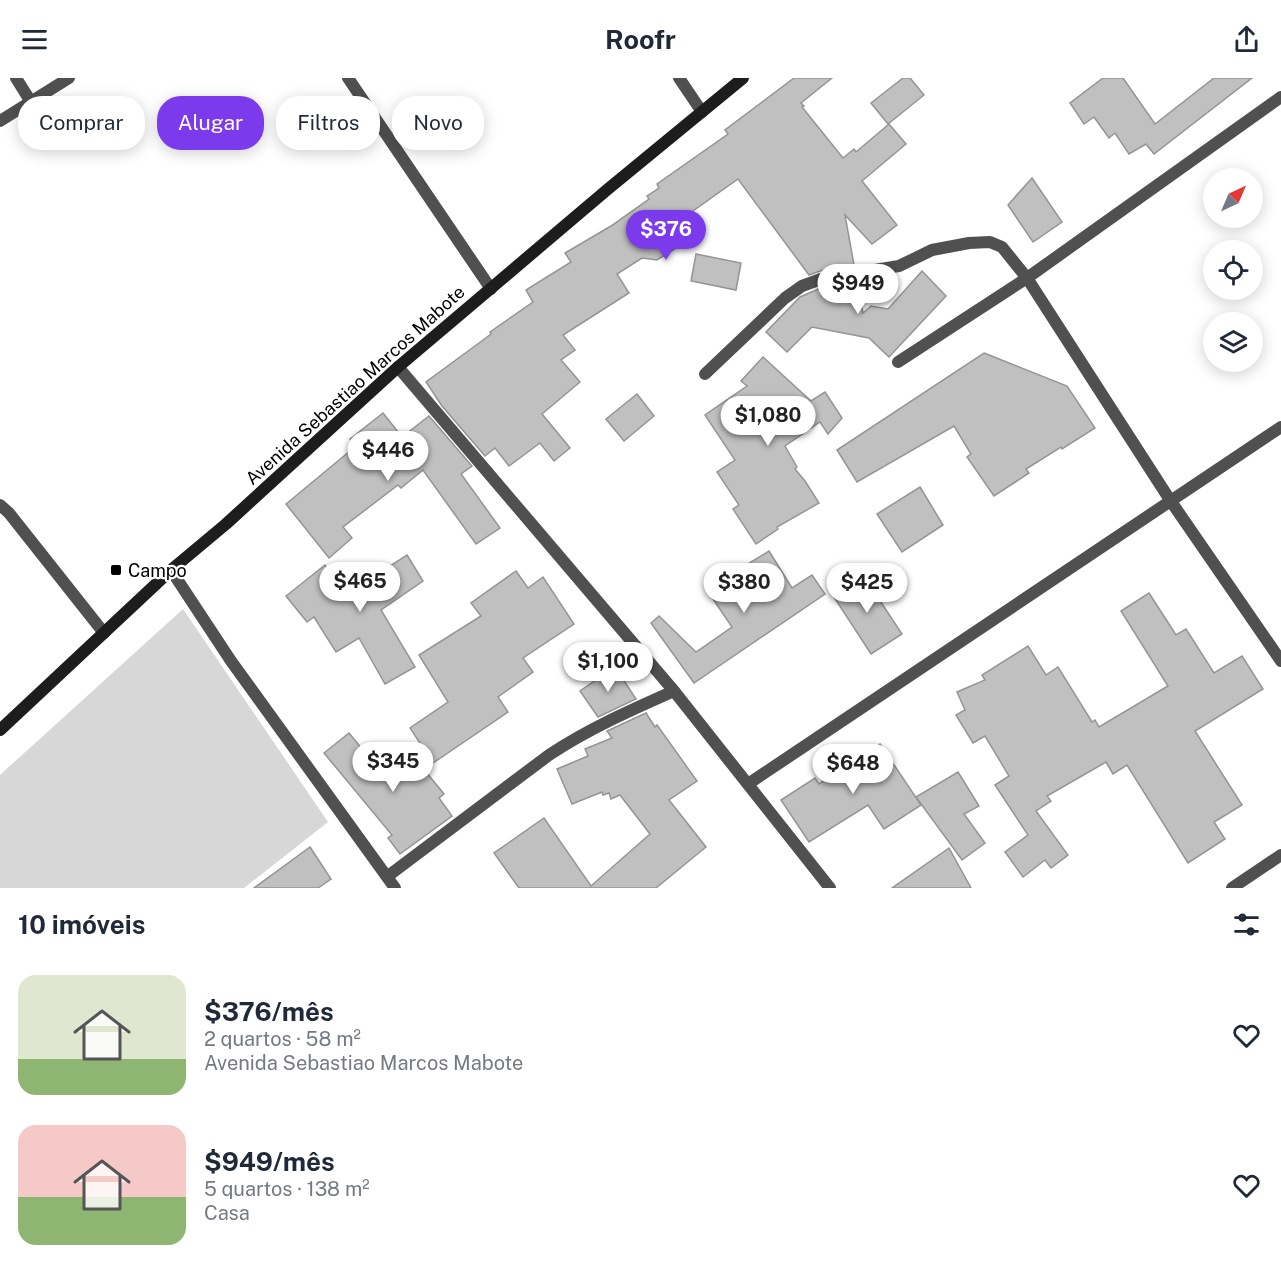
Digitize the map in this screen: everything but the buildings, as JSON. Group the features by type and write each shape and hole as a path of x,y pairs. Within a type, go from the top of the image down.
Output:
{"main road":[{"name":"Avenida Sebastiao Marcos Mabote","path":"0,730 171,570 226,524 398,367 743,78"}],"street":[{"path":"16,78 27,96"},
{"path":"40,96 69,78"},
{"path":"348,78 491,289"},
{"path":"680,78 702,112"},
{"path":"898,362 1027,278 1281,97"},
{"path":"0,122 18,110"},
{"path":"705,374 785,298 801,286 821,279 899,266 932,250 969,243 990,242 1002,247 1027,278 1170,500 1281,662"},
{"path":"398,367 674,691 830,888"},
{"path":"748,784 1281,427"},
{"path":"0,505 9,513 104,633"},
{"path":"171,570 231,661 395,888"},
{"path":"388,876 573,739 674,691"},
{"path":"1232,888 1281,855"}],"shaded area":[{"path":"183,609 328,822 244,888 0,888 0,775"}],"place":[{"name":"Campo","path":"116,570"}]}
